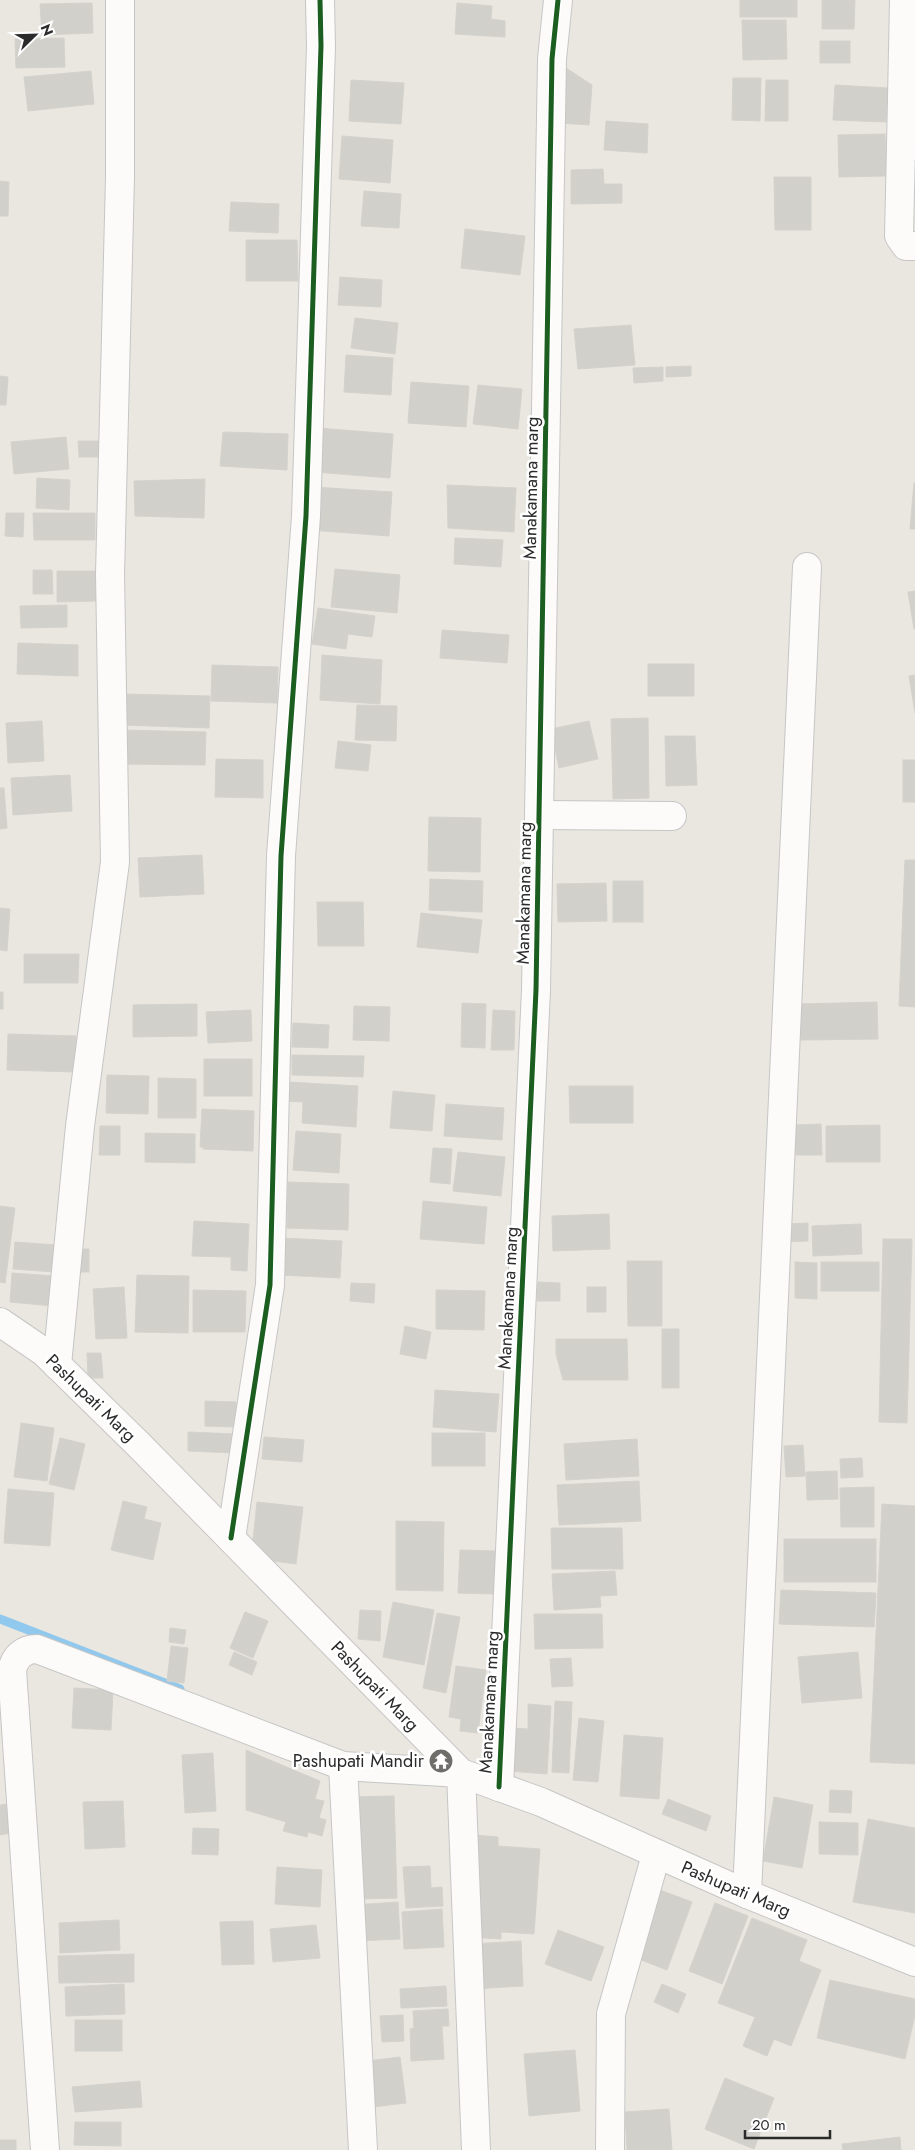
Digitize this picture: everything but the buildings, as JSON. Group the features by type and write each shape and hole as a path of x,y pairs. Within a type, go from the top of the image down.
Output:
{"street":[{"path":"57,1365 80,1126 115,862 110,574 120,177 120,0"},
{"path":"231,1538 270,1285 281,856 306,516 321,46 320,0"},
{"name":"Manakamana marg","path":"499,1787 536,990 552,59 558,0"},
{"path":"904,1 908,146 899,236 906,246 915,246"},
{"path":"747,1894 807,567"},
{"path":"539,815 672,816"},
{"name":"Pashupati Marg","path":"0,1322 44,1352 231,1538 461,1773 541,1802 747,1894 915,1962"},
{"path":"44,2150 12,1670 14,1661 28,1649 37,1649 343,1766 461,1773 476,2150"},
{"path":"343,1766 363,2150"},
{"path":"610,2150 612,2014 656,1855"}],"waterway":[{"path":"0,1619 180,1689"}],"cycle path":[{"path":"231,1538 270,1285 281,856 306,516 321,46 320,0"},
{"path":"499,1787 536,990 552,59 558,0"}],"place":[{"name":"Pashupati Mandir","path":"441,1761"}]}
